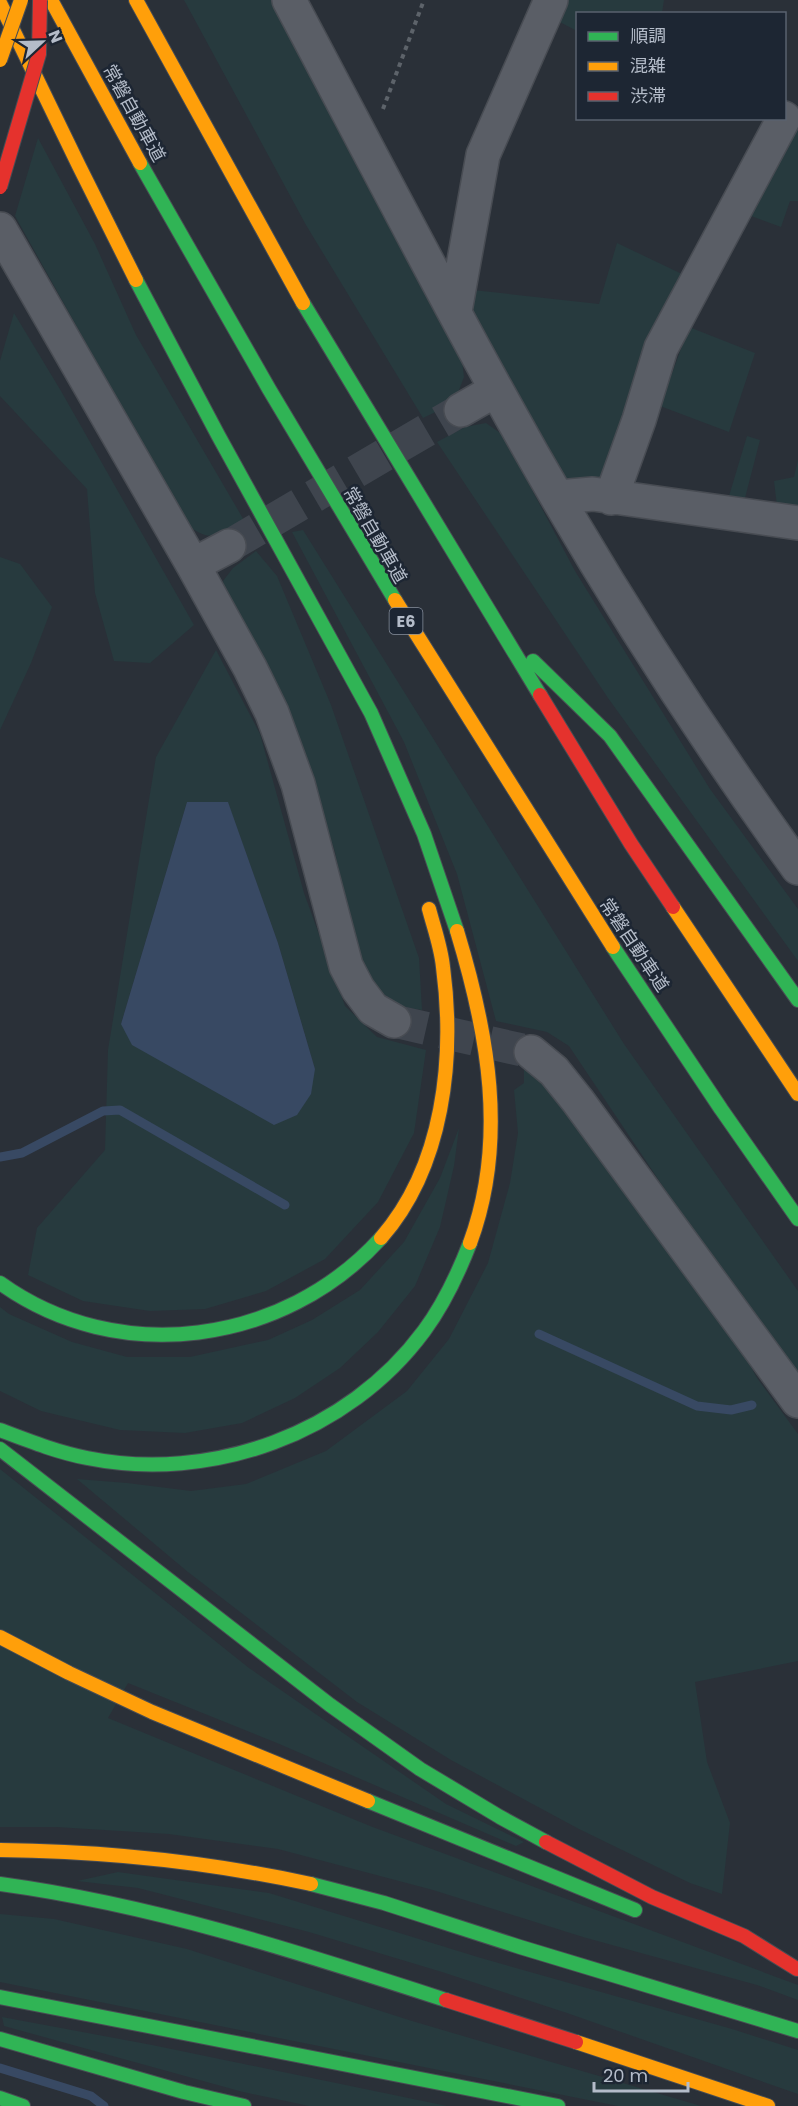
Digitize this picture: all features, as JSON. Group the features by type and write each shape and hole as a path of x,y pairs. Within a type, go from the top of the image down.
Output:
{"main road":[{"path":"0,60 21,0"},
{"path":"0,187 39,54 40,0"},
{"name":"常磐自動車道","path":"51,0 233,328 398,609 575,889 750,1152 798,1219"},
{"path":"136,0 302,302 497,626 631,844 798,1094"},
{"path":"0,3 49,108 140,290 342,657 379,729 431,851 470,974 492,1092 488,1178 480,1215 466,1253 431,1321 381,1380 351,1403 317,1424 280,1442 206,1462 124,1463 88,1458 0,1430"},
{"path":"497,626 610,736 798,1000"},
{"path":"342,657 388,787"},
{"path":"5,1286 40,1308 80,1323 121,1332 162,1335 197,1334 236,1327 270,1316 306,1298 368,1251 391,1226 410,1196 426,1159 444,1086 447,1006 442,964 426,899"},
{"path":"0,1449 330,1705 420,1769 500,1817 652,1897 744,1936 798,1969"},
{"path":"0,1637 152,1712 646,1914"},
{"path":"0,1850 94,1852 161,1858 295,1880 417,1913 516,1946 798,2031"},
{"path":"0,1884 44,1888 107,1900 251,1936 768,2106"},
{"path":"722,1942 798,1969"},
{"path":"0,1997 558,2106"},
{"path":"0,2039 184,2092 244,2106"},
{"path":"0,2098 23,2106"}],"street":[{"path":"289,0 496,390 558,497 692,715 798,868"},
{"path":"455,311 483,155 551,0"},
{"path":"786,115 798,96"},
{"path":"611,498 639,420 661,348 783,120"},
{"path":"0,230 250,668 272,713 298,784 346,966 358,989 374,1009 394,1021"},
{"path":"461,410 496,390"},
{"path":"558,497 592,494 798,523"},
{"path":"193,565 229,546"},
{"path":"531,1052 554,1071 578,1101 798,1401"}],"path":[{"path":"363,140 383,111 424,0"}],"green space":[{"path":"184,0 271,0 461,352 464,377 454,403 423,418 306,225"},
{"path":"567,0 664,0 662,12 576,12 576,30 556,20"},
{"path":"798,125 798,201 790,201 781,227 746,214"},
{"path":"38,138 95,244 136,335 245,522 223,534 204,535 188,526 15,216"},
{"path":"617,243 682,274 604,485 569,490 468,306 473,290 599,304"},
{"path":"14,313 194,625 150,663 114,661 95,593 87,489 0,396 0,361"},
{"path":"689,327 755,353 729,432 660,406"},
{"path":"486,423 503,435 575,571 710,789 798,909 798,961 608,698 437,442 465,427"},
{"path":"747,436 760,440 745,498 729,496"},
{"path":"798,460 798,508 777,506 774,481 794,477"},
{"path":"303,530 624,1044 798,1291 798,1388 569,1046 547,1032 496,1021 457,874 404,742 292,532"},
{"path":"256,551 277,576 331,705 419,958 422,1010 402,1007 375,988 357,959 335,852 299,740 226,594 223,581 233,568"},
{"path":"0,557 20,564 52,607 31,663 0,730"},
{"path":"216,650 260,734 304,893 345,1006 377,1037 426,1050 414,1133 378,1202 325,1259 266,1291 205,1309 150,1311 83,1301 28,1275 37,1228 105,1150 108,1050 156,757","holes":["187,802 228,803 278,943 315,1069 121,1024"]},
{"path":"527,1059 712,1296 757,1378 798,1434 798,1661 695,1682 707,1762 730,1823 722,1894 690,1883 579,1829 451,1760 357,1702 188,1572 77,1479 191,1491 246,1484 326,1451 407,1391 449,1339 488,1263 510,1183 518,1133 514,1090 524,1083 524,1061"},
{"path":"459,1128 454,1166 440,1227 415,1286 378,1332 340,1368 295,1398 242,1423 185,1433 120,1430 41,1411 0,1391 0,1307 9,1314 72,1342 127,1357 190,1357 268,1340 312,1320 360,1290 404,1242 440,1178"},
{"path":"0,1469 249,1668 446,1804 524,1842 516,1846 277,1743 128,1683 108,1718 370,1826 798,1985 798,2000 757,1985 583,1937 433,1890 278,1849 169,1834 56,1827 0,1827"},
{"path":"118,1872 269,1893 481,1958 798,2050 798,2094 567,2013 309,1932 138,1888 77,1881"},
{"path":"0,1914 54,1919 187,1949 412,2021 701,2106 618,2106 0,1982"},
{"path":"2,2017 152,2045 447,2106 309,2106 243,2092 4,2026"}],"water":[{"path":"187,802 228,802 278,943 315,1069 311,1094 297,1115 274,1125 132,1045 121,1024"}],"waterway":[{"path":"0,1157 22,1153 103,1111 120,1110 285,1205"},
{"path":"539,1334 697,1406 731,1410 752,1405"},
{"path":"0,2068 91,2096 104,2106"}],"tunnel":[{"path":"229,546 461,410"},
{"path":"394,1021 531,1052"}],"traffic: fast":[{"path":"140,163 269,389 395,600"},
{"path":"136,280 218,435 371,713 424,834 457,931"},
{"path":"303,303 540,695"},
{"path":"533,661 610,736 798,1000"},
{"path":"613,947 721,1109 798,1219"},
{"path":"0,1283 46,1310 96,1327 147,1334 198,1332 249,1322 297,1302 342,1274 381,1238"},
{"path":"0,1430 76,1456 134,1464 181,1463 228,1456 274,1442 317,1423 357,1398 393,1367 424,1331 438,1310 470,1243"},
{"path":"0,1449 330,1705 420,1769 546,1842"},
{"path":"368,1801 635,1910"},
{"path":"0,1884 114,1904 170,1917 280,1948 446,2000"},
{"path":"311,1884 384,1903 520,1947 798,2031"},
{"path":"0,1997 558,2106"},
{"path":"0,2039 184,2092 244,2106"},
{"path":"0,2098 23,2106"}],"traffic: slow":[{"path":"0,60 21,0"},
{"path":"51,0 140,163"},
{"path":"136,0 303,303"},
{"path":"0,3 136,280"},
{"path":"395,600 613,947"},
{"path":"673,907 798,1094"},
{"path":"381,1238 402,1209 419,1178 440,1110 445,1074 446,1002 441,952 429,909"},
{"path":"457,931 485,1047 491,1126 482,1204 470,1243"},
{"path":"0,1637 152,1712 368,1801"},
{"path":"0,1850 156,1859 311,1884"},
{"path":"576,2042 768,2106"}],"traffic: jam":[{"path":"0,187 39,54 40,0"},
{"path":"540,695 631,844 673,907"},
{"path":"546,1842 652,1897 744,1936 797,1969"},
{"path":"446,2000 576,2042"}]}
